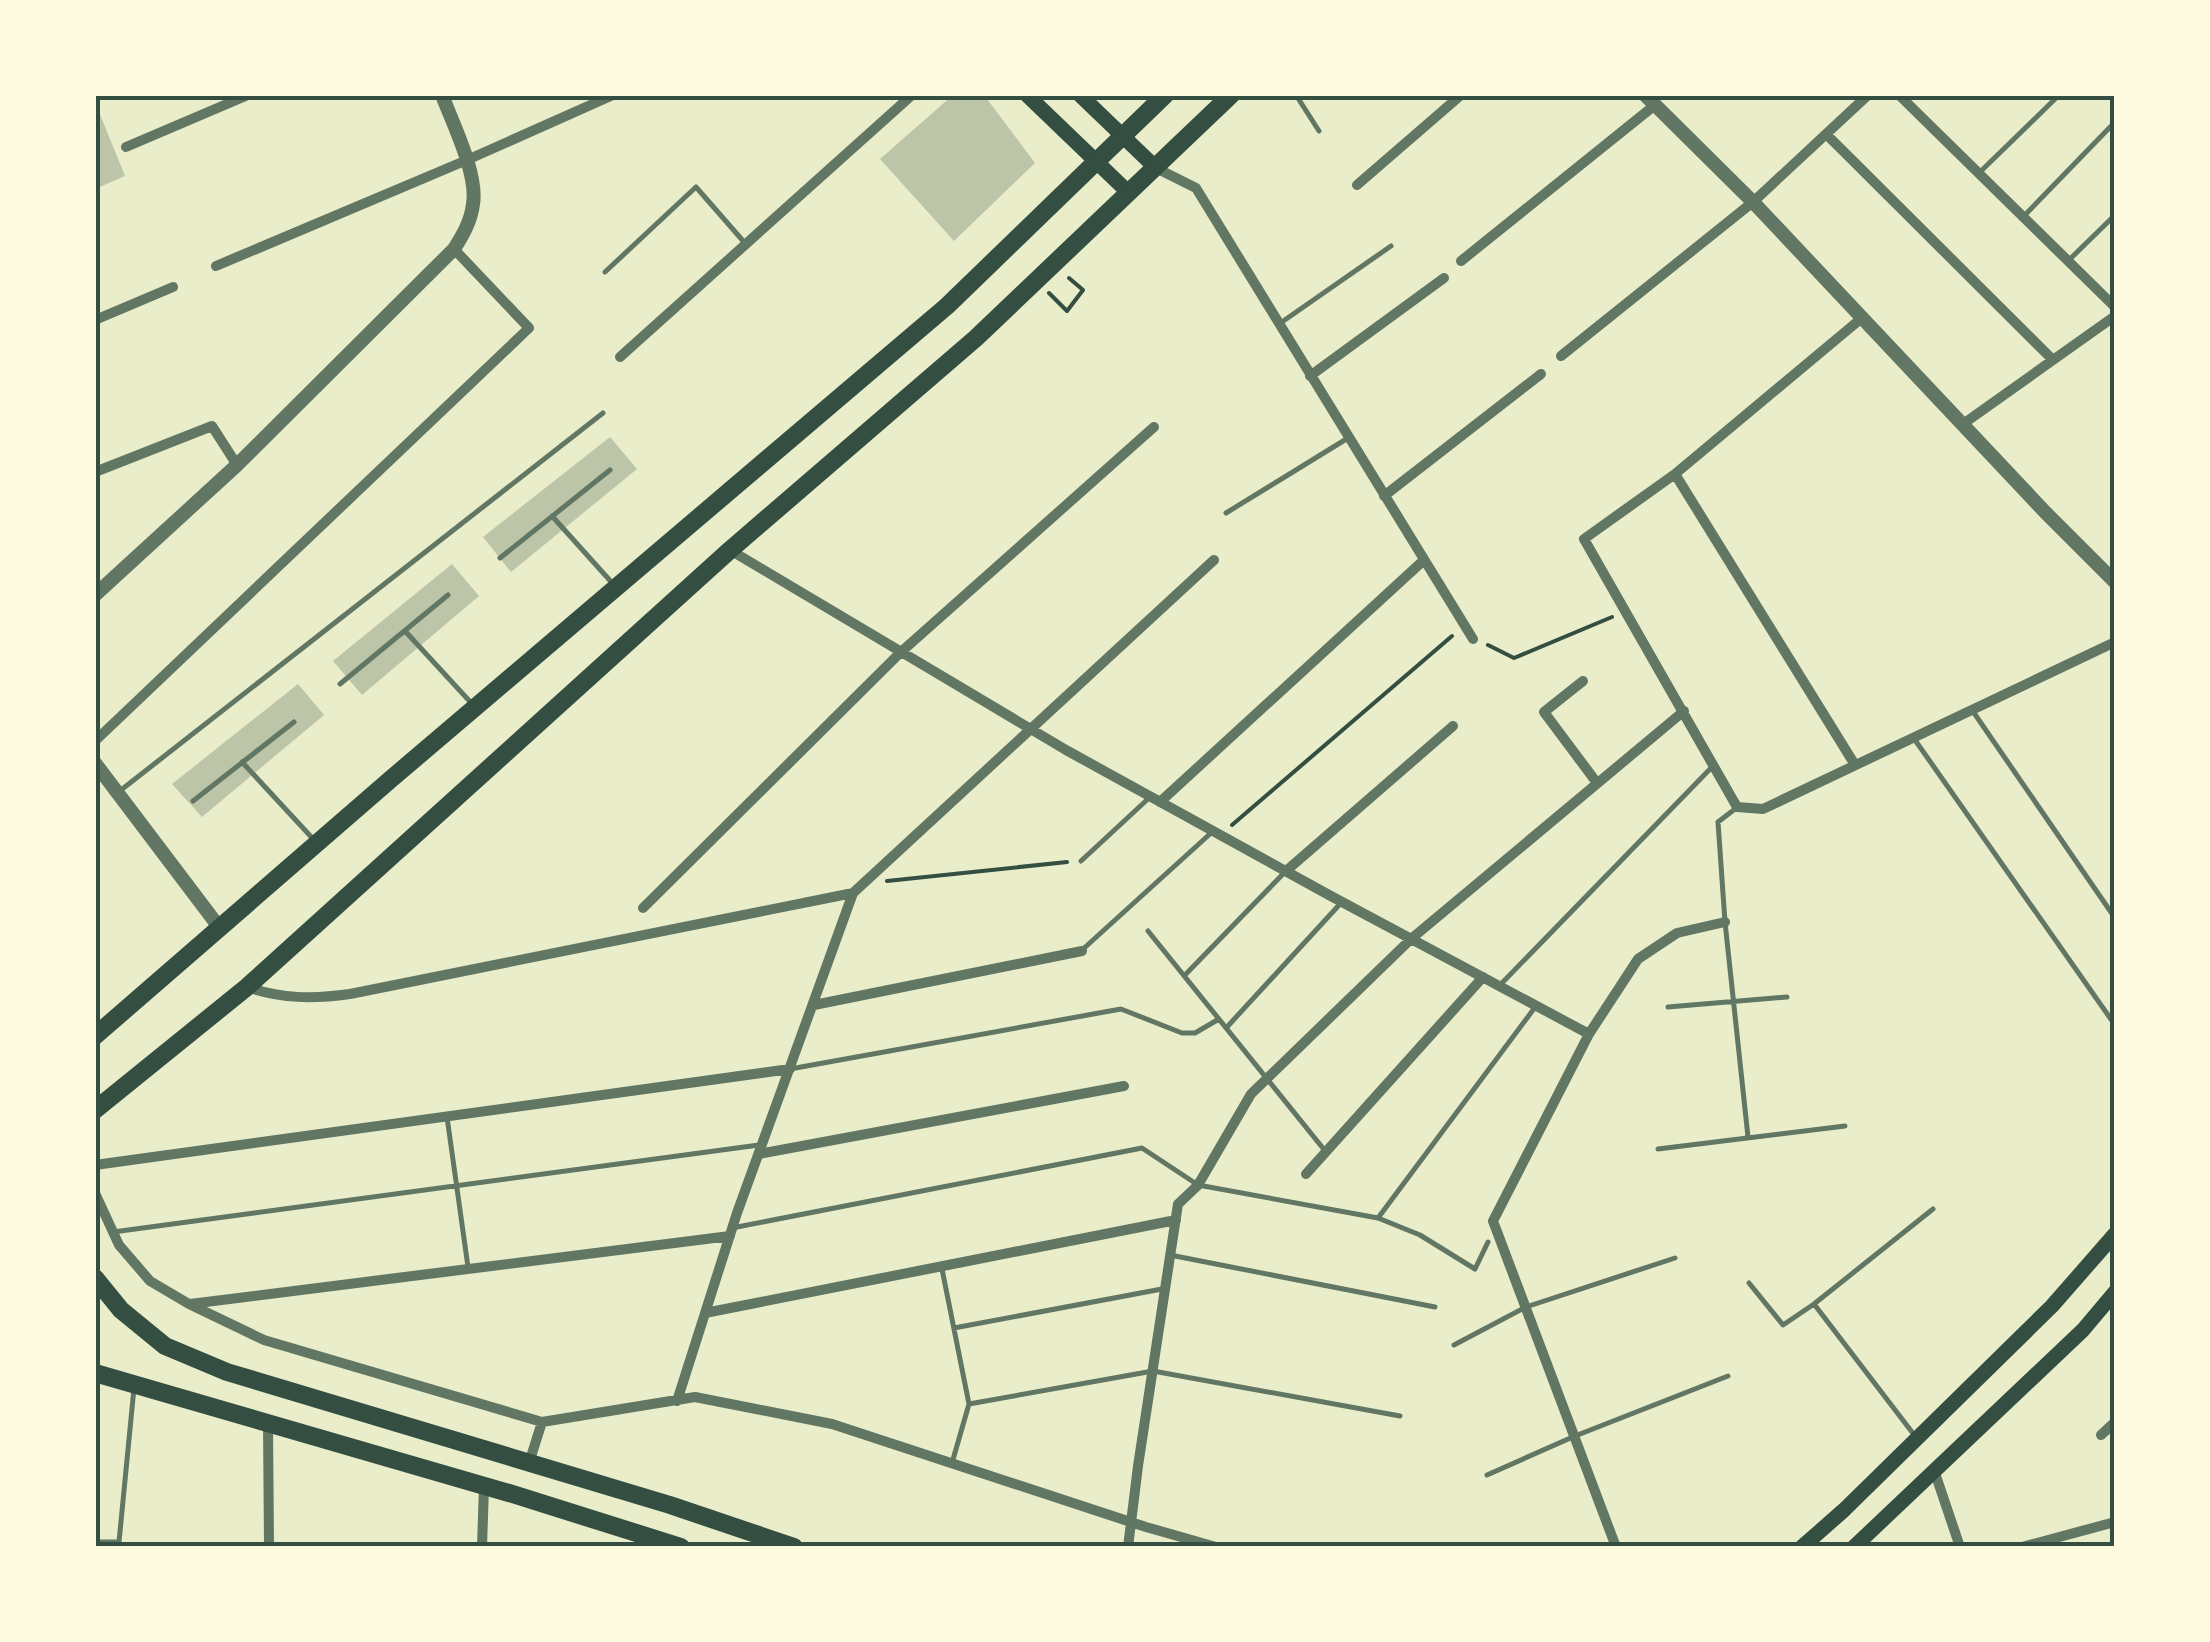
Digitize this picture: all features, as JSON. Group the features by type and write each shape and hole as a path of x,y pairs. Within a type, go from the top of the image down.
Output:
{"main road":[{"path":"1027,95 1130,193"},
{"path":"1080,95 1156,168"},
{"path":"95,1036 947,306 1165,95"},
{"path":"95,1110 247,986 730,550 976,338 1231,95"},
{"path":"1802,1547 2052,1306 2115,1234"},
{"path":"95,1278 121,1310 165,1346 227,1372 670,1505 794,1547"},
{"path":"1854,1547 2083,1330 2115,1292"},
{"path":"95,1374 484,1486 653,1543 682,1547"},
{"path":"1875,1526 1879,1547"}],"street":[{"path":"126,147 248,95"},
{"path":"95,594 238,464 454,249 466,230 474,201 467,160 442,95"},
{"path":"216,266 613,95"},
{"path":"620,358 912,95"},
{"path":"1358,185 1461,95"},
{"path":"1561,356 1753,202 1868,95"},
{"path":"1899,95 2115,307"},
{"path":"1461,261 1650,100 1863,316 2044,512 2115,582"},
{"path":"1826,134 2052,359"},
{"path":"1156,168 1196,188 1473,638"},
{"path":"95,742 529,328 454,249"},
{"path":"1310,376 1444,278"},
{"path":"95,320 172,287"},
{"path":"1863,316 1675,474 1584,539 1738,807 1763,809 2115,642"},
{"path":"1964,424 2115,316"},
{"path":"1384,496 1541,374"},
{"path":"95,472 212,426 238,464"},
{"path":"643,908 902,652 1154,427"},
{"path":"1675,474 1855,766"},
{"path":"730,550 1156,799 1589,1034"},
{"path":"678,1401 731,1232 853,893 1214,560"},
{"path":"1156,799 1424,560"},
{"path":"1583,681 1544,712 1597,783"},
{"path":"1128,1547 1178,1204 1198,1185 1250,1094 1411,939 1684,711"},
{"path":"1286,871 1453,726"},
{"path":"95,764 219,927"},
{"path":"247,986 272,996 319,998 350,994 853,893"},
{"path":"1616,1547 1493,1220 1589,1034 1638,958 1677,933 1725,922"},
{"path":"814,1005 1082,951"},
{"path":"1306,1174 1482,977"},
{"path":"95,1166 790,1068"},
{"path":"761,1149 1124,1086"},
{"path":"95,1193 119,1244 150,1282 264,1340 542,1422 695,1397 832,1424 1216,1547"},
{"path":"705,1313 1176,1220"},
{"path":"189,1304 731,1232"},
{"path":"529,1463 542,1422"},
{"path":"2102,1435 2115,1422"},
{"path":"268,1424 269,1547"},
{"path":"1934,1470 1960,1547"},
{"path":"482,1547 484,1486"},
{"path":"2022,1547 2115,1522"}],"lane":[{"path":"1296,95 1319,131"},
{"path":"1978,173 2055,99"},
{"path":"2023,217 2115,122"},
{"path":"605,272 696,187 746,244"},
{"path":"2068,261 2115,215"},
{"path":"1278,324 1391,246"},
{"path":"119,792 602,413"},
{"path":"1226,513 1348,438"},
{"path":"500,558 610,470"},
{"path":"552,516 616,587"},
{"path":"340,684 448,596"},
{"path":"405,631 476,707"},
{"path":"1972,710 2115,918"},
{"path":"194,801 294,722"},
{"path":"1913,738 2115,1025"},
{"path":"242,762 317,843"},
{"path":"1498,986 1714,765"},
{"path":"1081,861 1156,799"},
{"path":"1738,807 1718,822 1748,1137"},
{"path":"1082,951 1217,833"},
{"path":"1184,976 1286,871"},
{"path":"1226,1027 1342,902"},
{"path":"1148,932 1326,1152"},
{"path":"1668,1008 1787,998"},
{"path":"1378,1218 1536,1006"},
{"path":"790,1068 1121,1010 1195,1034 1220,1018"},
{"path":"447,1117 468,1269"},
{"path":"1658,1149 1845,1126"},
{"path":"731,1232 1142,1148 1198,1185 1378,1218 1420,1235 1475,1269 1488,1242"},
{"path":"113,1232 761,1149"},
{"path":"1749,1283 1783,1325 1933,1209"},
{"path":"1170,1255 1436,1307"},
{"path":"1454,1345 1526,1307 1675,1258"},
{"path":"942,1266 969,1404 952,1463"},
{"path":"954,1328 1166,1288"},
{"path":"1814,1304 1917,1438"},
{"path":"969,1404 1153,1371 1400,1416"},
{"path":"1487,1475 1728,1376"},
{"path":"95,1542 119,1542 134,1385"}],"path":[{"path":"1067,311 1083,290"},
{"path":"1217,833 1456,632 1514,658 1626,611"},
{"path":"863,884 1081,861"}],"building":[{"path":"953,95 984,95 1035,163 954,241 880,159"},
{"path":"95,102 125,176 95,189"},
{"path":"610,437 637,469 511,572 483,537"},
{"path":"452,564 479,596 362,695 333,661"},
{"path":"298,684 324,715 202,817 172,784"}]}
